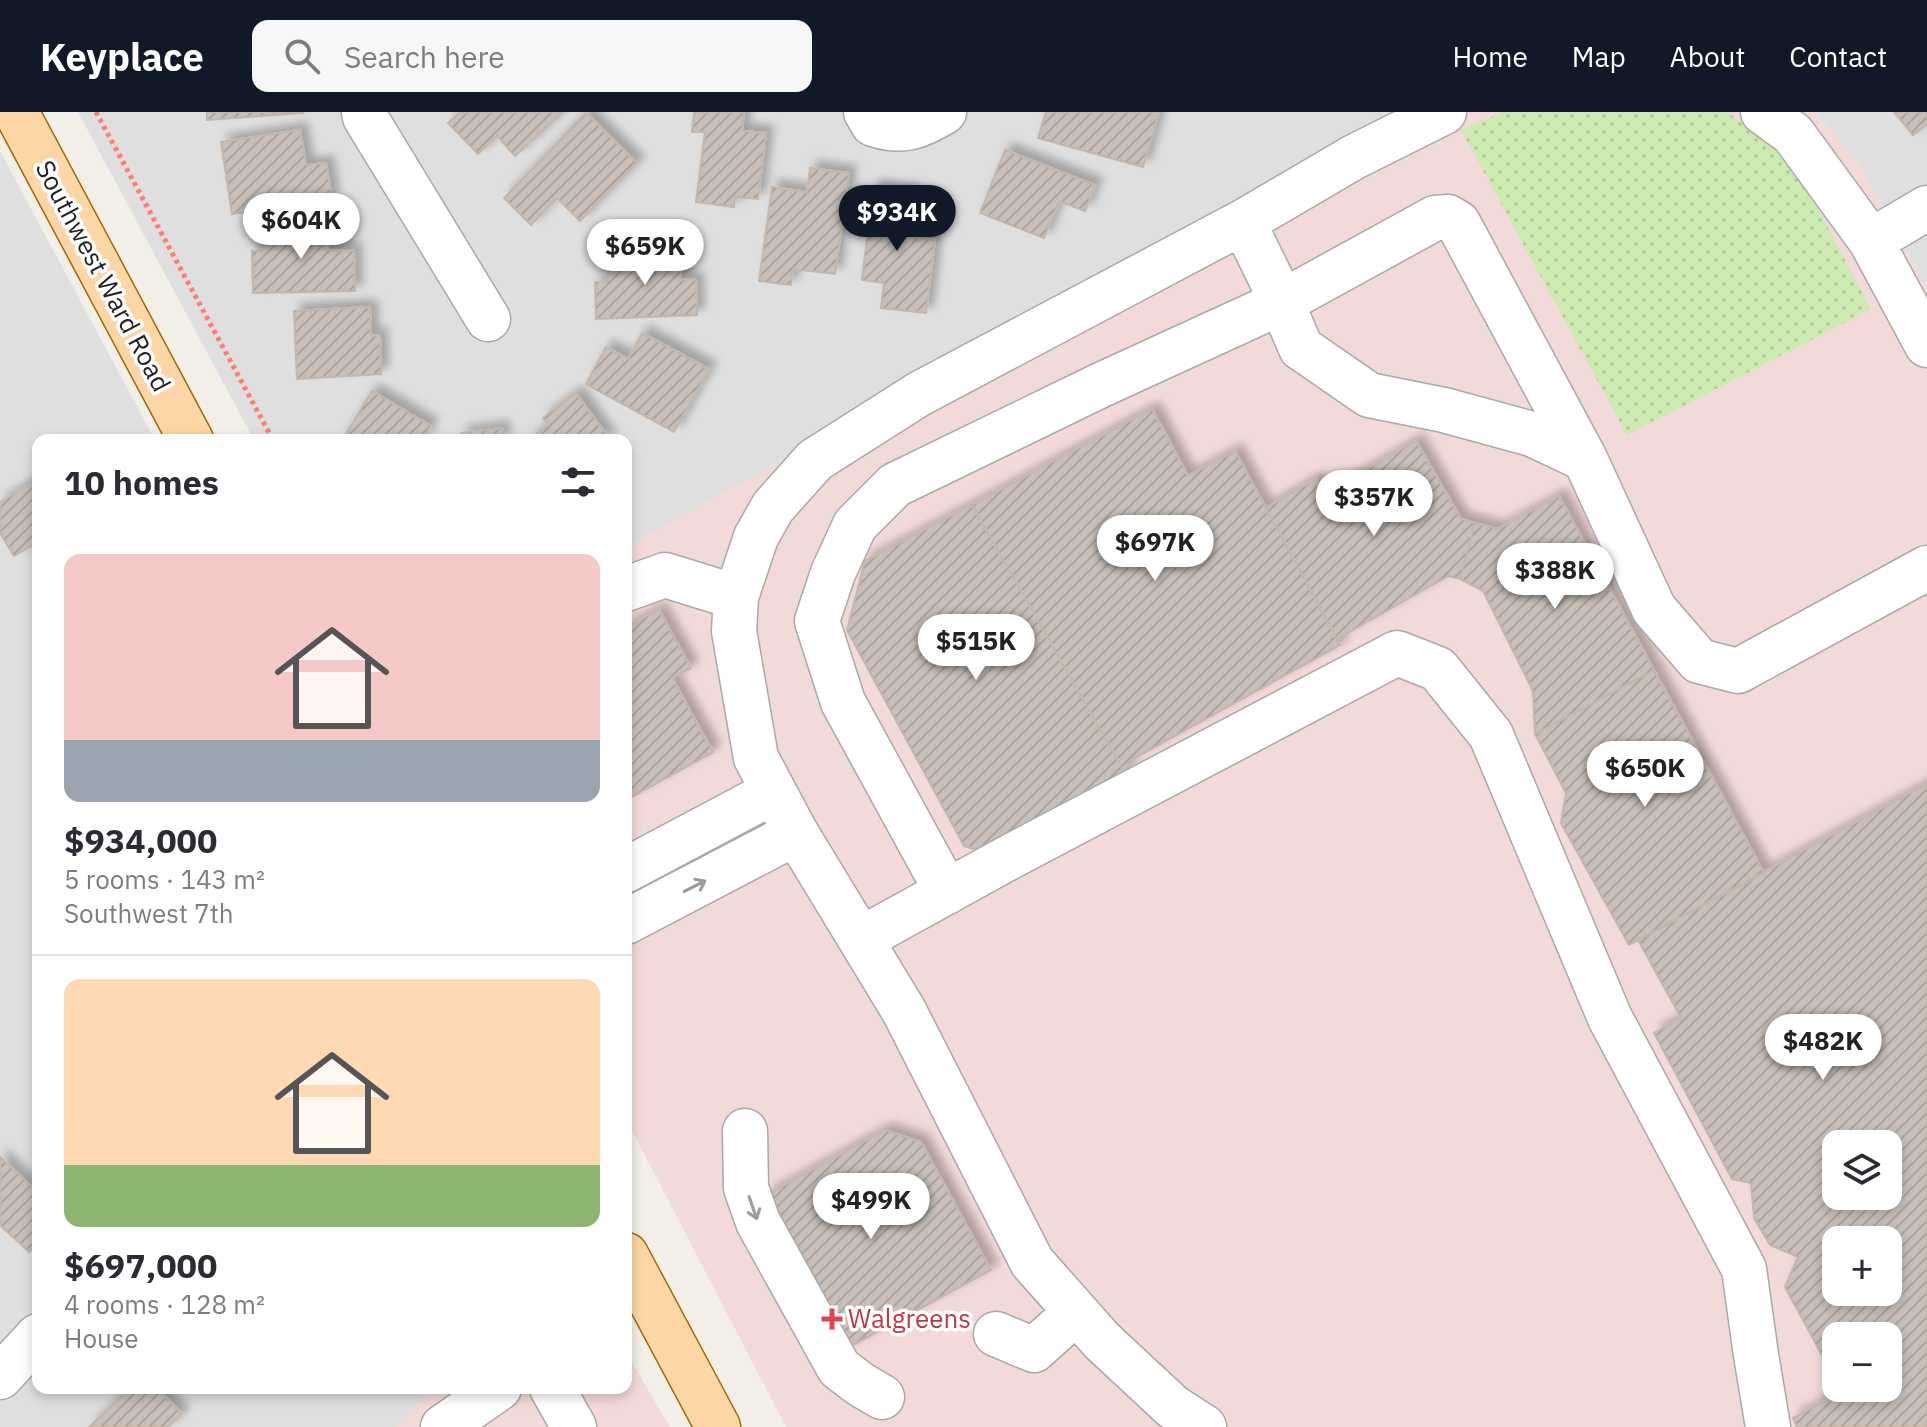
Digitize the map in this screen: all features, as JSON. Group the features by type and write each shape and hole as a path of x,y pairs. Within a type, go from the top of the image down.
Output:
{"main road":[{"name":"Southwest Ward Road","path":"16,112 188,434"},
{"path":"632,1281 637,1302 718,1427"}],"street":[{"path":"364,112 488,319"},
{"path":"866,112 873,124 889,130 921,125 944,112"},
{"path":"1204,1427 1173,1407 1102,1341 1032,1262 904,1011 796,833 756,758 734,631 736,597 756,537 773,507 815,460 919,394 1243,222 1354,157 1444,112"},
{"path":"1763,112 1793,134 1871,241 1927,345"},
{"path":"1871,241 1927,208"},
{"path":"947,892 843,702 817,621 833,573 855,525 895,485 1282,302 1435,218 1448,217 1458,223 1585,459 1654,609 1699,661 1738,671 1927,568"},
{"path":"1243,222 1301,348 1369,395 1444,410 1532,434 1585,459"},
{"path":"632,587 665,575 736,597"},
{"path":"861,939 1397,653 1438,669 1491,735 1610,1018 1744,1269 1768,1427"},
{"path":"632,867 773,792"},
{"path":"632,919 796,833"},
{"path":"745,1131 746,1188 758,1222 839,1368 882,1397"},
{"path":"996,1334 1034,1350 1076,1312"},
{"path":"0,1377 32,1342"},
{"path":"443,1427 490,1394"},
{"path":"555,1394 574,1427"}],"path":[{"path":"96,112 270,434"}],"shaded area":[{"path":"78,112 1421,112 1188,233 632,545 632,434 251,434"},
{"path":"1421,112 1816,112 1862,168 1927,289 1927,1427 786,1427 632,1131 632,545 1188,233"},
{"path":"1816,112 1927,112 1927,289 1862,168"},
{"path":"0,151 152,434 32,434 32,1394 427,1394 396,1427 0,1427"},
{"path":"632,1362 670,1427 396,1427 427,1394 632,1394"}],"green space":[{"path":"1503,112 1727,112 1779,148 1812,198 1871,309 1627,435 1461,130"}],"building":[{"path":"207,112 303,112 303,113 207,120"},
{"path":"460,112 563,112 515,156 497,136 478,154 448,123"},
{"path":"694,112 744,112 742,131 766,133 758,199 735,197 734,207 696,202 705,132 692,132"},
{"path":"1046,112 1159,112 1143,167 1038,138"},
{"path":"1894,112 1927,112 1927,124 1913,135"},
{"path":"586,113 637,163 580,221 557,198 531,225 504,198"},
{"path":"300,130 306,165 326,163 332,199 232,214 221,142"},
{"path":"1005,150 1095,185 1085,211 1059,201 1044,238 980,213"},
{"path":"810,168 849,173 835,274 793,269 791,285 759,281 772,187 807,192"},
{"path":"873,187 913,192 908,237 935,240 926,313 881,308 884,283 862,280"},
{"path":"261,223 329,223 329,250 354,250 355,291 253,293 252,251 262,251"},
{"path":"679,251 681,280 696,279 697,315 596,319 595,282 608,281 607,254"},
{"path":"370,307 371,336 380,335 381,374 297,379 294,311"},
{"path":"642,333 709,369 674,432 586,384 606,347 628,359"},
{"path":"372,391 431,426 426,434 346,434"},
{"path":"576,393 606,434 536,434 548,425 543,418"},
{"path":"1152,409 1188,476 1235,451 1340,645 1129,761 1125,773 972,505"},
{"path":"502,428 503,434 461,434"},
{"path":"1416,441 1461,519 1475,523 1460,579 1448,576 1337,639 1266,508 1316,479 1324,494"},
{"path":"32,483 32,546 14,556 0,533 0,502"},
{"path":"1559,496 1654,670 1535,734 1533,691 1483,591 1460,579 1475,523 1498,529"},
{"path":"972,505 1125,773 980,851 964,846 847,630 865,561"},
{"path":"659,610 691,668 672,678 713,752 632,797 632,624"},
{"path":"1654,670 1764,873 1629,945 1561,823 1566,793 1535,734"},
{"path":"1927,784 1927,1427 1797,1427 1793,1418 1823,1402 1902,1402 1902,1322 1822,1322 1822,1355 1785,1287 1798,1257 1770,1245 1754,1218 1751,1183 1732,1179 1654,1033 1681,1018 1638,940"},
{"name":"Walgreens","path":"885,1130 921,1142 991,1270 818,1364 766,1195"},
{"path":"0,1157 32,1187 32,1249 29,1252 0,1225"},
{"path":"124,1394 163,1394 182,1414 168,1427 89,1427"}],"place":[{"name":"Walgreens","path":"832,1319"}]}
